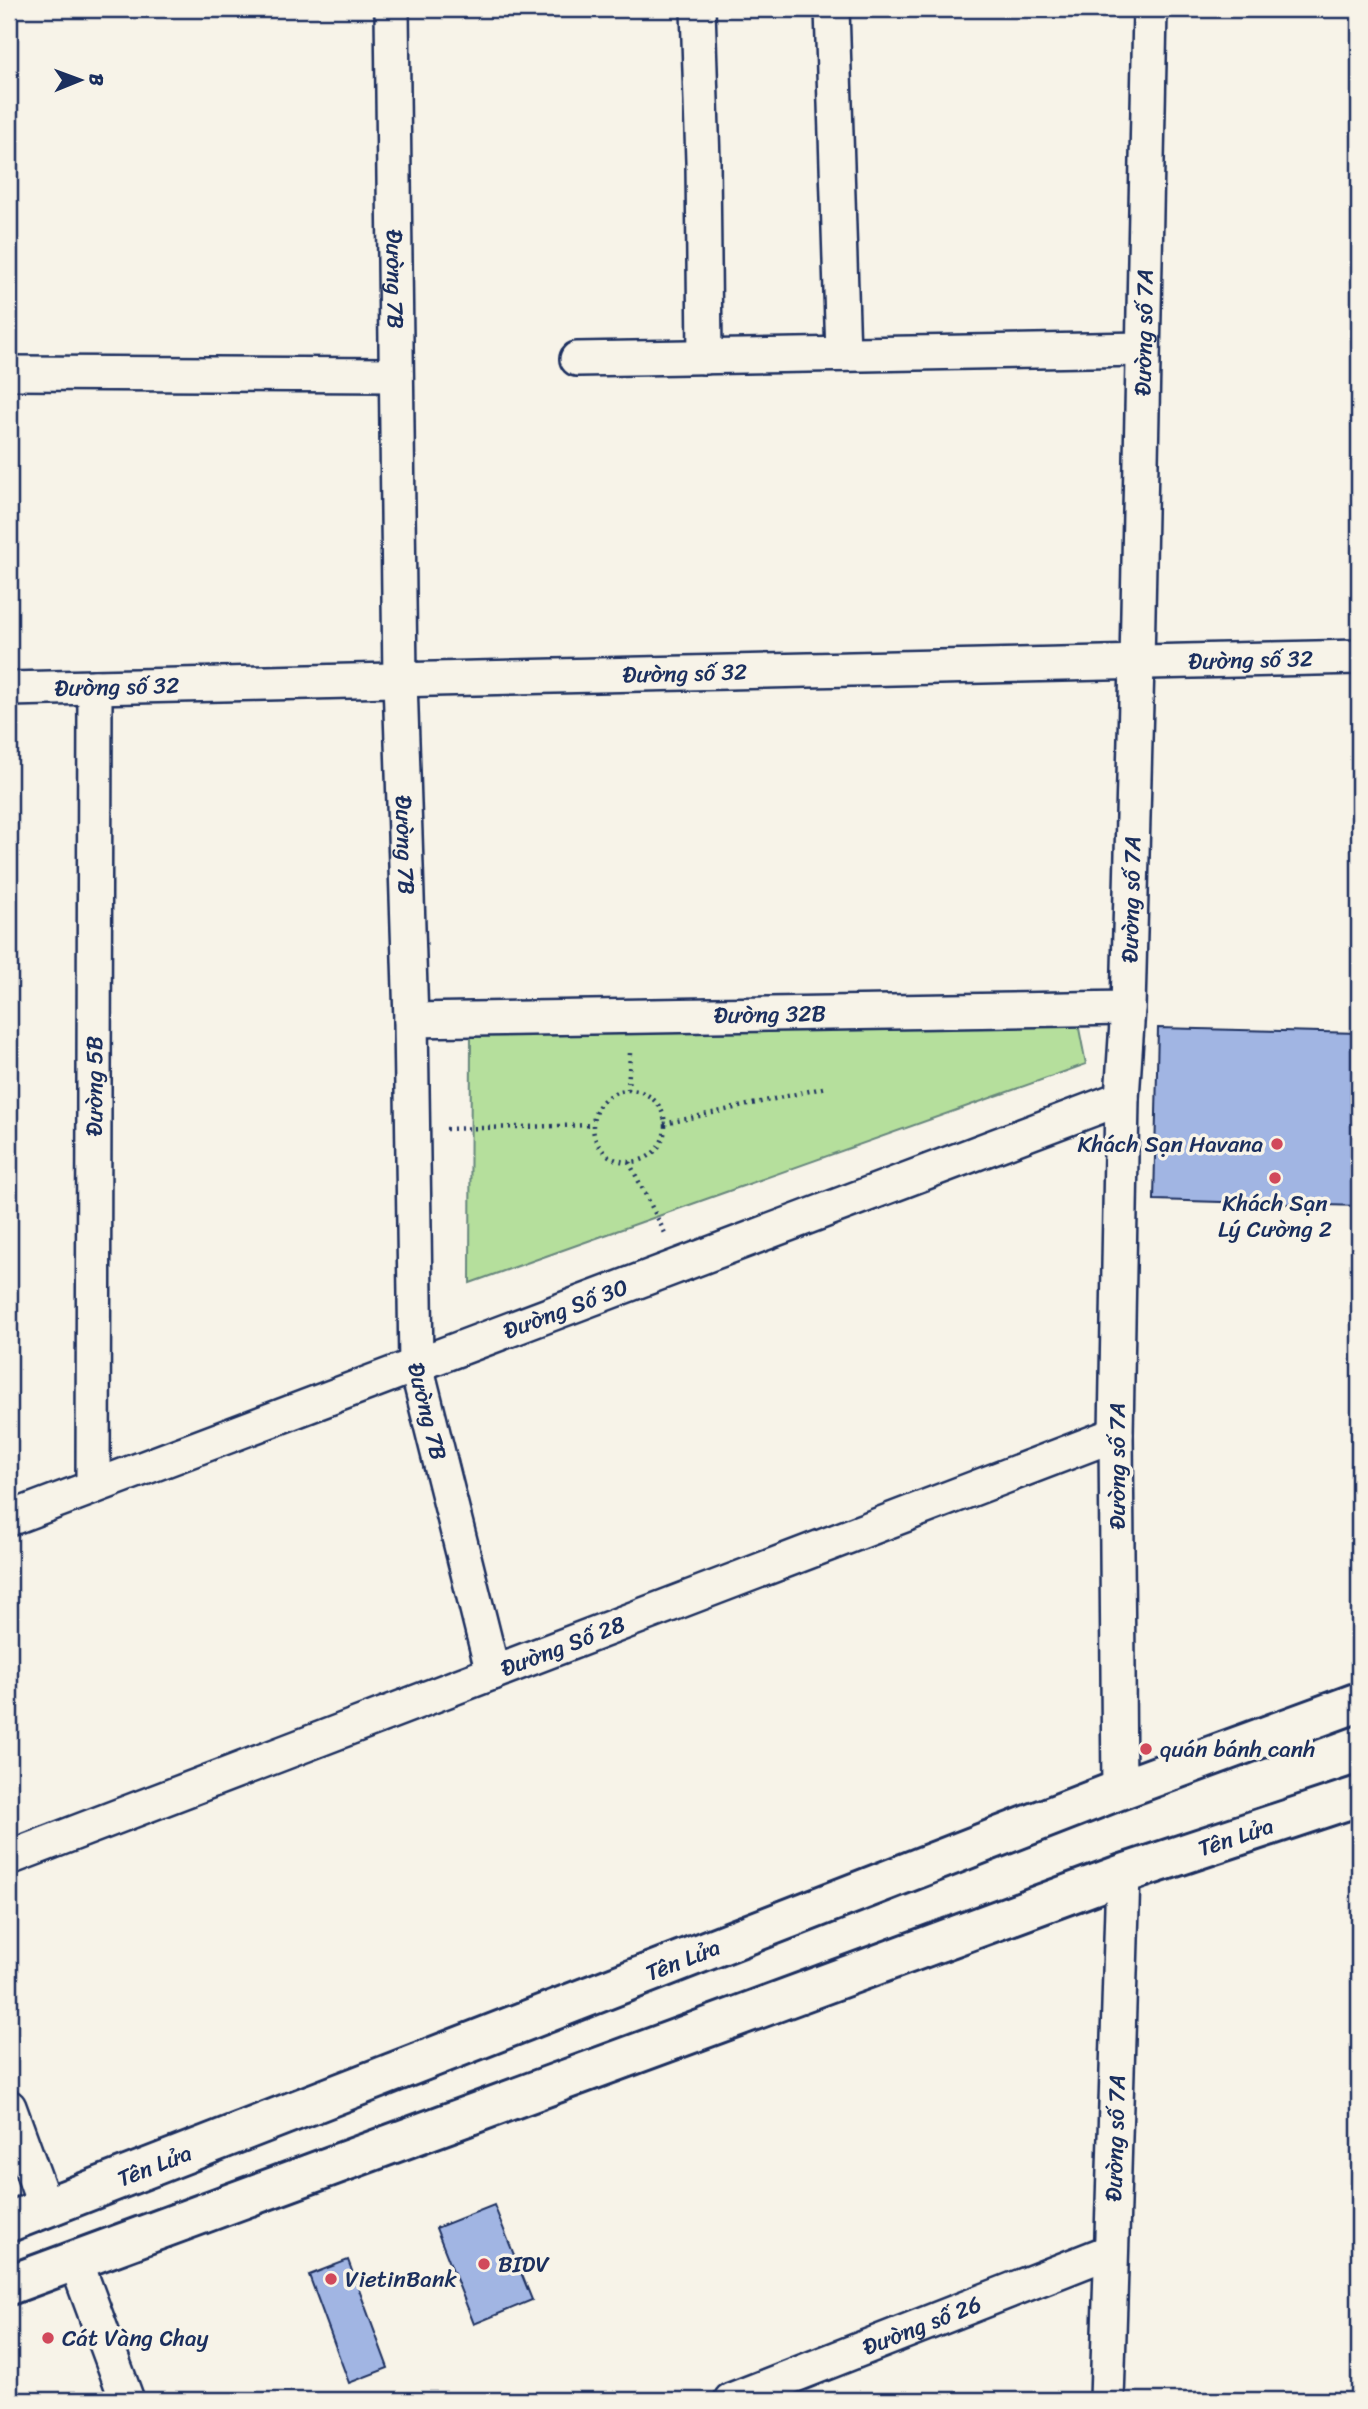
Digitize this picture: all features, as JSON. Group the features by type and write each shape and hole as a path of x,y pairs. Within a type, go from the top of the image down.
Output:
{"main road":[{"name":"Tên Lửa","path":"9,2222 1119,1790 1359,1702"},
{"name":"Tên Lửa","path":"9,2285 1123,1874 1359,1796"}],"street":[{"name":"Đường 7B","path":"392,9 400,680 411,1020 416,1365 493,1673"},
{"path":"698,9 705,356"},
{"path":"832,9 843,354"},
{"name":"Đường số 7A","path":"1119,1790 1116,1434 1122,1098 1128,1008 1137,663 1150,9"},
{"path":"577,359 1143,349"},
{"path":"9,373 396,375"},
{"name":"Đường số 32","path":"9,689 1359,657"},
{"name":"Đường 5B","path":"93,1487 94,687"},
{"name":"Đường 32B","path":"411,1020 1128,1008"},
{"name":"Đường Số 30","path":"9,1519 1122,1098"},
{"name":"Đường Số 28","path":"9,1858 1116,1434"},
{"name":"Đường số 7A","path":"1107,2400 1123,1874"},
{"path":"9,2107 46,2209"},
{"name":"Đường số 26","path":"731,2400 1111,2251"},
{"path":"75,2259 127,2400"}],"path":[{"path":"664,1124 827,1087"},
{"path":"628,1090 646,1094 655,1101 662,1112 664,1124 663,1136 651,1155 629,1162 607,1156 595,1137 593,1125 601,1102 610,1095 628,1090"},
{"path":"411,1130 593,1125"},
{"path":"629,1162 681,1264"}],"green space":[{"path":"1075,1008 1086,1064 470,1283 471,1032"}],"building":[{"path":"1158,1028 1359,1033 1359,1206 1154,1200"},
{"name":"BIDV","path":"494,2205 532,2300 474,2324 436,2228"},
{"path":"348,2260 388,2368 349,2383 309,2275"}],"place":[{"name":"Khách Sạn Havana","path":"1277,1144"},
{"name":"Khách Sạn Lý Cường 2","path":"1275,1178"},
{"name":"quán bánh canh","path":"1146,1749"},
{"name":"BIDV","path":"484,2264"},
{"name":"VietinBank","path":"331,2279"},
{"name":"Cát Vàng Chay","path":"48,2338"}]}
